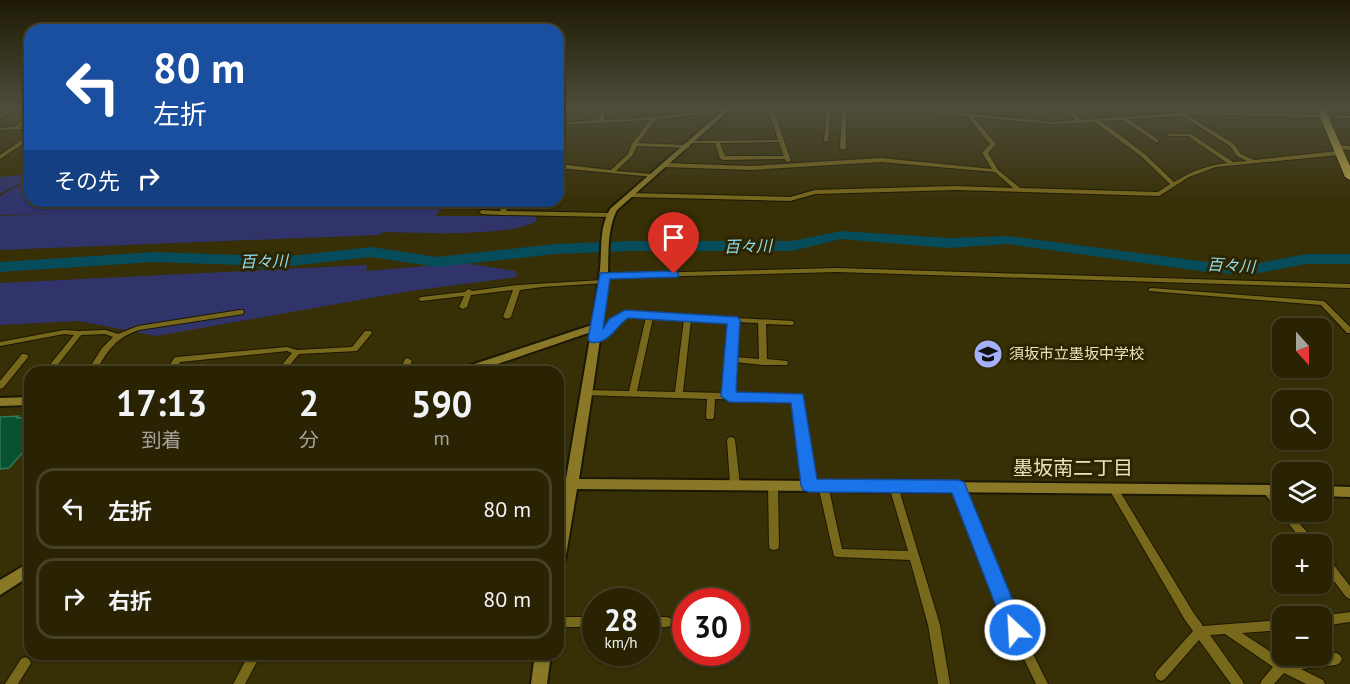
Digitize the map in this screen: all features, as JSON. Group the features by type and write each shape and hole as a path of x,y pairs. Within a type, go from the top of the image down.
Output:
{"highway":[{"path":"1332,139 1350,177"}],"street":[{"path":"613,171 630,154 639,139"},
{"path":"695,139 630,195 610,215 606,225 604,277 595,339 586,393 565,484 1272,490"},
{"path":"843,139 843,148"},
{"path":"989,139 993,144 985,153 996,171 1018,189"},
{"path":"1121,139 1174,185"},
{"path":"1195,139 1232,164"},
{"path":"1222,139 1232,145 1239,155 1253,162"},
{"path":"635,144 780,141 790,165"},
{"path":"0,157 24,142"},
{"path":"717,143 723,158 787,157"},
{"path":"630,195 790,200 815,192 956,188 1159,194 1202,170 1350,148"},
{"path":"664,165 751,168 881,160 996,171"},
{"path":"564,167 652,176"},
{"path":"502,213 505,207"},
{"path":"482,212 610,215"},
{"path":"421,298 604,277 837,270 1350,286"},
{"path":"507,317 518,287"},
{"path":"1151,290 1323,303 1350,331"},
{"path":"463,307 469,291"},
{"path":"95,366 111,341 117,336 138,328 240,312"},
{"path":"595,339 608,333 614,322 625,314 790,323"},
{"path":"632,394 650,316"},
{"path":"679,395 688,318"},
{"path":"729,396 734,320"},
{"path":"762,322 763,362"},
{"path":"481,366 596,327"},
{"path":"0,344 64,332 106,332 117,336"},
{"path":"53,366 79,333"},
{"path":"174,366 177,360 286,349 297,352 354,349 368,333"},
{"path":"286,366 297,352"},
{"path":"0,386 25,356"},
{"path":"731,359 784,363"},
{"path":"406,366 408,361"},
{"path":"586,393 798,398 809,485"},
{"path":"710,417 711,396"},
{"path":"0,402 24,399"},
{"path":"731,440 735,484"},
{"path":"773,485 774,546"},
{"path":"823,485 838,553 914,556"},
{"path":"894,486 934,625 944,684"},
{"path":"958,486 1006,612 1042,684"},
{"path":"1113,488 1200,631 1238,684"},
{"path":"1267,490 1272,496"},
{"path":"1332,491 1350,492"},
{"path":"1293,522 1303,534"},
{"path":"1332,571 1350,594"},
{"path":"0,588 24,572"},
{"path":"1332,620 1350,617"},
{"path":"564,622 582,622"},
{"path":"660,622 666,622"},
{"path":"1161,675 1200,631 1272,626"},
{"path":"1226,629 1272,659"},
{"path":"1332,659 1336,658"},
{"path":"239,684 252,660"},
{"path":"539,684 542,660"},
{"path":"11,684 25,663"},
{"path":"1266,684 1282,666 1319,684"}],"shaded area":[{"path":"24,175 24,181 0,194 0,177"},
{"path":"24,182 24,207 439,207 443,208 435,216 535,216 537,220 527,225 489,232 384,232 379,235 0,250 0,216 57,213 0,215 0,196"},
{"path":"463,263 516,271 517,277 410,291 156,336 79,321 0,325 0,283 367,265 366,271"}],"building":[{"path":"0,417 24,418 24,451 9,468 0,469"}],"waterway":[{"name":"百々川","path":"0,267 155,257 240,260 264,264 371,252 437,262 555,249 631,246 792,246 841,235 948,243 1008,240 1207,267 1249,270 1306,259 1350,259"}],"place":[{"name":"須坂市立墨坂中学校","path":"988,354"}],"district":[{"name":"墨坂南二丁目","path":"1073,468"}],"route":[{"path":"674,274 604,276 595,339 608,333 614,322 625,314 734,320 729,396 798,398 809,485 958,486 1015,630"}]}
